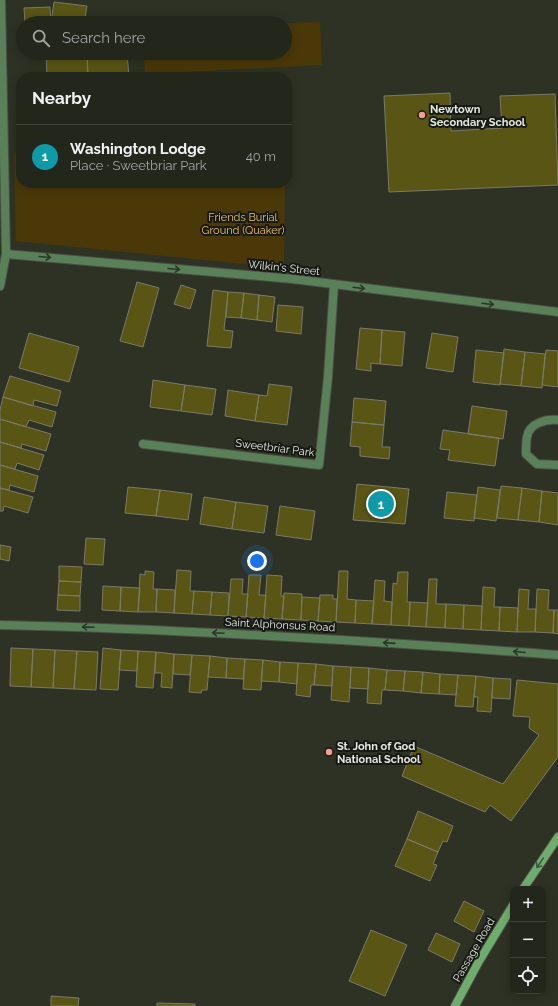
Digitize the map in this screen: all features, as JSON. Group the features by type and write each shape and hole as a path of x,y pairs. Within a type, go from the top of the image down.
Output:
{"main road":[{"path":"525,886 558,837"},
{"name":"Passage Road","path":"455,1006 478,963 510,910"}],"street":[{"path":"0,286 6,254 1,0"},
{"name":"Wilkin's Street","path":"6,254 293,279 558,312"},
{"name":"Sweetbriar Park","path":"143,444 319,465 328,377 334,284"},
{"path":"558,420 550,420 536,424 527,436 526,454 537,464 558,466"},
{"name":"Saint Alphonsus Road","path":"0,625 235,634 558,655"}],"green space":[{"path":"320,22 322,65 184,72 145,72 144,60 292,60 292,23"},
{"name":"Friends Burial Ground (Quaker)","path":"14,153 16,153 16,188 285,188 284,268 16,241"}],"building":[{"path":"54,2 87,6 85,16 52,16"},
{"path":"50,7 51,16 25,16 24,8"},
{"path":"46,60 87,60 88,72 47,72"},
{"path":"87,60 128,60 129,72 88,72"},
{"path":"450,93 451,131 502,128 500,96 555,94 558,185 389,192 384,96"},
{"path":"137,282 159,288 143,347 120,341"},
{"path":"181,285 196,290 190,309 174,304"},
{"path":"213,290 228,292 224,330 233,331 231,348 207,346"},
{"path":"228,292 244,293 241,318 226,317"},
{"path":"244,293 259,295 257,320 241,318"},
{"path":"259,295 275,297 272,322 257,320"},
{"path":"278,305 303,307 301,334 276,331"},
{"path":"360,328 382,330 380,364 371,363 371,371 356,369"},
{"path":"382,330 405,332 402,366 380,364"},
{"path":"29,333 79,347 69,382 19,368"},
{"path":"432,333 458,337 453,372 426,368"},
{"path":"504,349 525,352 521,386 500,384"},
{"path":"476,350 504,353 500,385 473,382"},
{"path":"546,350 558,351 558,387 542,385"},
{"path":"525,352 545,354 542,388 521,386"},
{"path":"10,376 61,391 57,406 34,400 33,406 3,397"},
{"path":"153,380 185,385 181,411 150,407"},
{"path":"269,384 292,387 287,425 255,421 259,395 267,396"},
{"path":"185,385 216,389 212,415 181,411"},
{"path":"228,390 259,395 255,421 225,416"},
{"path":"3,397 56,412 52,427 29,420 26,427 0,419 0,410"},
{"path":"354,398 386,401 384,425 352,422"},
{"path":"472,406 507,411 503,439 468,434"},
{"path":"0,419 51,434 46,451 22,444 21,448 0,442"},
{"path":"352,422 384,425 382,447 390,447 389,459 360,456 360,447 350,446"},
{"path":"443,430 499,438 495,466 448,460 450,450 440,449"},
{"path":"0,442 44,455 39,470 17,463 15,469 0,465"},
{"path":"0,465 38,476 34,492 10,485 9,490 0,488"},
{"path":"357,484 409,489 405,524 353,520"},
{"path":"501,486 522,488 518,520 497,518"},
{"path":"128,487 160,490 156,516 125,513"},
{"path":"478,487 500,490 496,521 474,518"},
{"path":"0,488 33,497 28,513 4,506 3,511 0,511"},
{"path":"522,488 542,491 539,522 518,520"},
{"path":"160,490 192,494 188,520 156,516"},
{"path":"542,491 558,493 558,525 539,522"},
{"path":"447,492 477,495 474,521 444,518"},
{"path":"204,497 236,502 232,529 200,524"},
{"path":"236,502 268,506 264,533 232,529"},
{"path":"280,506 315,511 311,540 276,535"},
{"path":"86,538 105,539 103,565 84,564"},
{"path":"0,545 11,547 9,561 0,559"},
{"path":"59,566 82,567 81,582 59,581"},
{"path":"177,570 191,571 190,591 194,591 192,614 174,613"},
{"path":"145,571 154,572 153,589 157,589 156,612 138,612 140,574 145,575"},
{"path":"339,571 348,571 347,599 356,600 355,623 336,622"},
{"path":"398,572 408,572 407,602 410,602 409,626 391,625 393,583 397,584"},
{"path":"249,575 261,575 259,595 266,595 264,618 246,617"},
{"path":"267,575 282,576 281,596 284,596 282,619 264,618"},
{"path":"231,579 243,579 242,594 248,594 246,617 228,616"},
{"path":"429,579 437,579 436,604 446,604 445,628 426,627"},
{"path":"375,580 385,581 384,601 392,602 391,625 372,624"},
{"path":"59,581 81,582 80,596 58,595"},
{"path":"103,586 121,587 120,611 102,610"},
{"path":"121,587 140,588 138,612 120,611"},
{"path":"483,587 495,588 494,607 500,607 499,631 481,630"},
{"path":"157,589 175,590 174,613 156,612"},
{"path":"519,589 529,590 528,609 536,609 535,632 517,632"},
{"path":"537,589 549,590 548,610 554,610 553,633 535,632"},
{"path":"194,591 212,592 210,615 192,614"},
{"path":"212,592 229,593 228,616 210,615"},
{"path":"284,593 302,594 301,620 282,619"},
{"path":"58,595 80,596 80,611 57,610"},
{"path":"320,595 333,595 333,599 337,599 336,622 318,621"},
{"path":"302,597 320,598 318,621 301,620"},
{"path":"356,600 374,601 372,624 355,623"},
{"path":"410,602 428,603 426,627 409,626"},
{"path":"446,604 464,605 463,629 445,628"},
{"path":"464,605 482,606 481,630 463,629"},
{"path":"500,607 518,608 517,632 499,631"},
{"path":"554,610 558,610 558,634 553,633"},
{"path":"11,648 33,649 31,687 10,686"},
{"path":"103,648 121,650 118,690 100,689"},
{"path":"33,649 55,650 53,688 31,687"},
{"path":"55,650 77,651 74,689 53,688"},
{"path":"121,650 138,651 137,671 119,670"},
{"path":"77,651 98,652 96,690 74,689"},
{"path":"138,651 156,652 153,688 136,687"},
{"path":"156,652 174,654 172,688 161,687 162,673 155,673"},
{"path":"174,654 192,655 190,675 173,674"},
{"path":"192,655 210,656 207,690 202,690 201,693 189,692"},
{"path":"210,656 227,658 226,678 208,677"},
{"path":"227,658 245,659 243,679 226,678"},
{"path":"245,659 263,660 261,690 243,689"},
{"path":"263,660 280,662 279,682 261,681"},
{"path":"280,662 298,663 297,684 279,682"},
{"path":"298,663 316,664 314,685 311,685 310,697 296,695"},
{"path":"316,664 333,666 332,686 314,685"},
{"path":"333,666 351,667 349,702 331,700"},
{"path":"351,667 369,668 368,689 350,688"},
{"path":"369,668 387,670 385,690 382,690 381,704 367,703"},
{"path":"387,670 405,671 403,691 385,690"},
{"path":"405,671 423,672 421,693 403,691"},
{"path":"423,672 440,674 439,694 421,693"},
{"path":"440,674 458,675 456,695 439,694"},
{"path":"458,675 476,676 473,707 455,706"},
{"path":"476,676 493,678 491,712 477,711 478,697 474,697"},
{"path":"493,678 511,679 510,699 492,698"},
{"path":"517,680 558,684 558,757 511,821 490,805 485,812 402,776 414,746 503,784 539,735 529,728 530,717 513,716"},
{"path":"418,811 453,826 447,842 443,841 438,852 407,839"},
{"path":"407,839 438,852 433,864 437,865 430,881 395,866"},
{"path":"464,901 484,911 474,932 454,921"},
{"path":"371,930 407,945 385,996 349,981"},
{"path":"436,933 460,944 452,962 428,950"},
{"path":"51,996 79,998 78,1006 51,1006"},
{"path":"157,1003 195,1004 195,1006 157,1006"}],"place":[{"name":"Newtown Secondary School","path":"422,115"},
{"name":"Washington Lodge","path":"381,504"},
{"name":"St. John of God National School","path":"329,752"}]}
